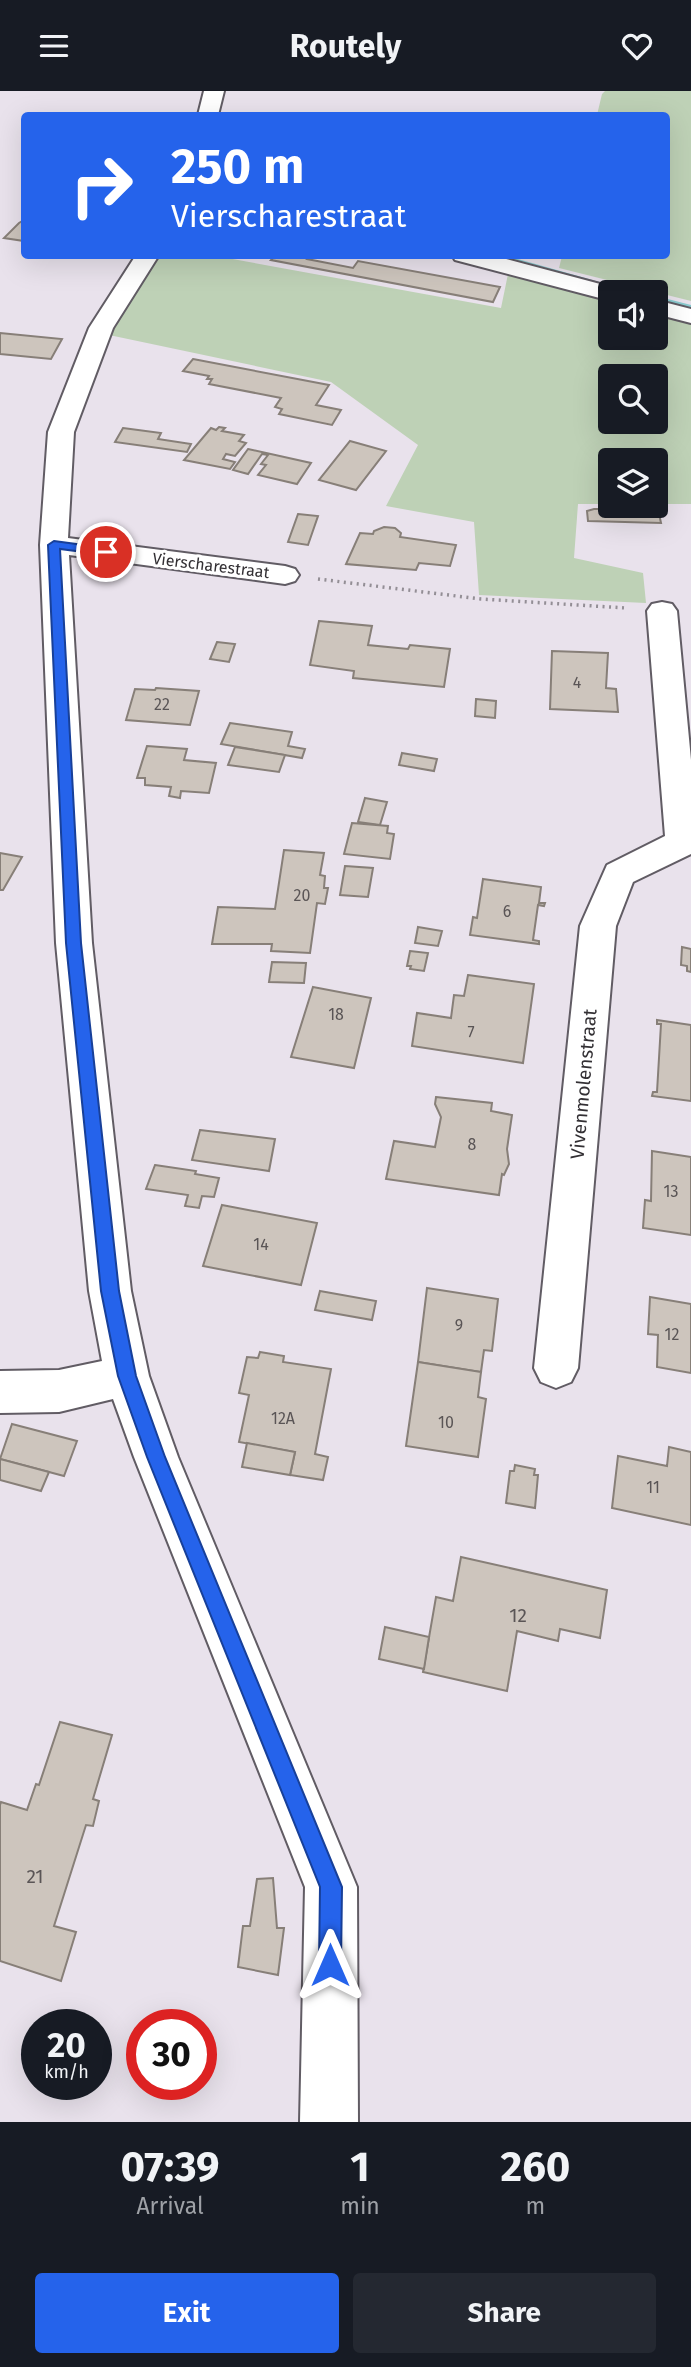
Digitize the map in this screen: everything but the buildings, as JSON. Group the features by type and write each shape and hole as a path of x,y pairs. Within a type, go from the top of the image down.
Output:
{"street":[{"path":"209,112 214,91"},
{"path":"145,259 101,328 61,432 54,545 74,943 110,1291 127,1376 156,1457 331,1887 329,2122"},
{"path":"478,259 598,291"},
{"path":"668,310 691,316"},
{"name":"Vierscharestraat","path":"54,545 285,575"},
{"name":"Vivenmolenstraat","path":"556,1368 598,926 619,874 686,842 662,611"},
{"path":"0,1392 59,1391 127,1376"}],"path":[{"path":"285,575 481,599 662,611"}],"green space":[{"path":"605,91 691,91 691,301 668,295 668,280 607,280 559,268 561,259 670,259 670,112 598,112"},
{"path":"156,259 232,259 501,308 508,274 598,298 598,350 668,350 668,317 691,323 691,504 668,504 668,448 598,448 598,504 578,504 574,558 643,573 646,603 479,595 474,522 386,506 418,445 331,382 109,335"}],"waterway":[{"path":"508,259 598,283"},
{"path":"668,302 691,308"}],"route":[{"path":"106,552 54,545 74,943 110,1291 127,1376 156,1457 331,1887 330,1965"}]}
